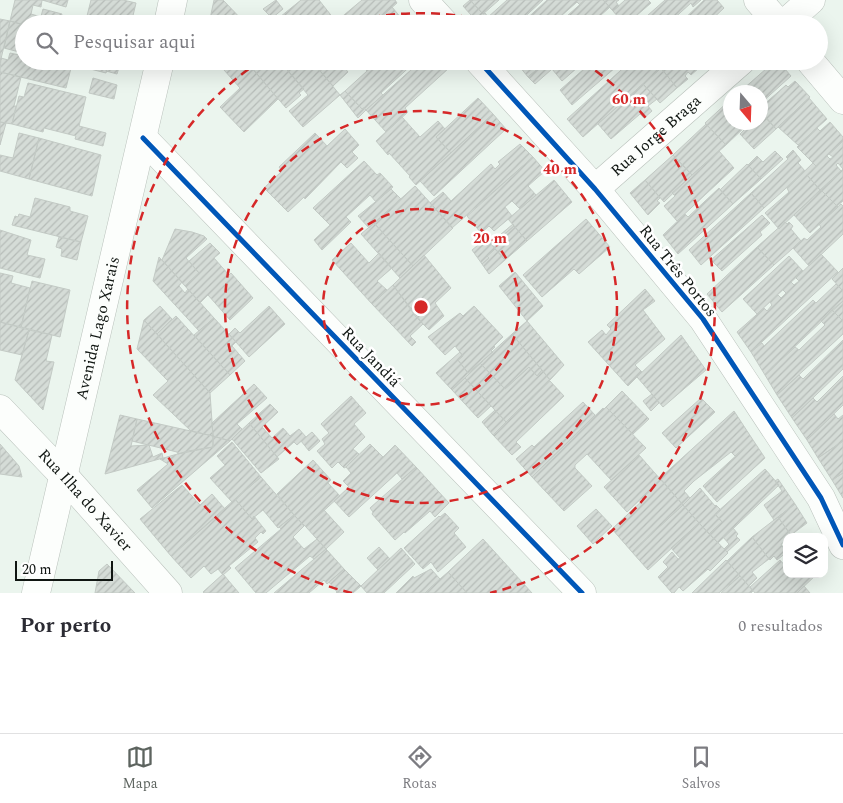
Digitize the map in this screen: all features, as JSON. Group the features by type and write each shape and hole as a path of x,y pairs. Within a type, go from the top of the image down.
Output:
{"street":[{"path":"170,15 173,0"},
{"path":"423,0 437,15"},
{"path":"758,0 771,15"},
{"path":"794,15 811,0"},
{"name":"Avenida Lago Xarais","path":"36,593 158,70"},
{"name":"Rua Três Portos","path":"487,70 594,189 703,319 821,498 843,546"},
{"name":"Rua Jorge Braga","path":"594,189 731,70"},
{"path":"818,70 843,100"},
{"name":"Rua Jandiá","path":"143,138 582,593"},
{"name":"Rua Ilha do Xavier","path":"0,409 64,476 168,593"}],"building":[{"path":"15,0 42,0 41,7 33,5 31,14 34,15 15,15 15,22 10,21"},
{"path":"42,0 68,0 66,7"},
{"path":"91,0 123,0 136,3 133,15 87,15"},
{"path":"214,0 223,0 237,15 211,15"},
{"path":"276,0 283,9 276,15 269,15 263,9"},
{"path":"301,0 319,0 331,15 282,15"},
{"path":"362,0 395,0 397,3 383,15 344,15"},
{"path":"470,0 483,14 485,13 486,15 471,15 463,6"},
{"path":"470,0 499,0 483,14"},
{"path":"507,0 543,0 527,15 490,15"},
{"path":"547,0 585,0 580,5 577,2 562,15 531,15"},
{"path":"585,0 603,0 610,7 601,15 568,15"},
{"path":"603,0 619,0 616,2 619,6 613,11"},
{"path":"625,0 648,0 651,3 637,15 616,15 613,11"},
{"path":"665,0 701,0 693,7 691,3 678,15 648,15"},
{"path":"704,0 717,0 724,8 717,15 688,15"},
{"path":"392,7 399,15 383,15"},
{"path":"43,9 62,14 62,15 41,15"},
{"path":"0,19 10,21 0,63"},
{"path":"10,21 15,22 15,51 4,48"},
{"path":"10,53 15,54 15,70 70,70 66,88 0,72 1,58 8,60"},
{"path":"94,70 107,70 106,73"},
{"path":"106,70 118,70 117,74"},
{"path":"224,70 254,70 278,99 244,132 220,107 240,88"},
{"path":"254,70 287,70 304,89 299,93 301,95 286,108"},
{"path":"287,70 319,70 340,95 303,127 289,111 308,95"},
{"path":"346,70 348,72 333,86 320,71"},
{"path":"368,70 406,70 366,110 362,109 345,91"},
{"path":"411,70 447,70 405,108 408,112 386,132 366,110"},
{"path":"522,70 536,70 528,77"},
{"path":"536,70 551,70 535,84 528,77"},
{"path":"553,70 575,70 562,81"},
{"path":"583,70 613,70 572,105 560,90"},
{"path":"621,70 659,70 583,137 567,119"},
{"path":"659,70 663,70 677,88 660,103 643,84"},
{"path":"663,70 697,70 691,75 688,72 685,76 688,79 677,88"},
{"path":"765,70 786,70 791,76 768,97 768,85 748,85"},
{"path":"0,72 21,77 12,124 0,122"},
{"path":"93,78 117,85 114,99 89,93"},
{"path":"795,81 810,97 776,129 768,120 768,101 786,85 788,87"},
{"path":"28,83 86,97 79,126 106,133 103,146 75,139 76,136 44,128 43,132 12,124 19,96 24,97"},
{"path":"643,84 657,99 648,106 652,111 644,118 640,114 611,139 598,124"},
{"path":"345,91 362,109 366,110 358,118 340,95"},
{"path":"478,98 493,114 451,153 436,137"},
{"path":"809,98 827,119 798,145 778,127"},
{"path":"723,106 723,130 742,130 726,145 705,123"},
{"path":"493,114 506,129 434,196 420,181"},
{"path":"402,117 420,137 438,121 445,129 436,137 451,153 416,185 410,176 376,141"},
{"path":"768,120 776,129 754,149 740,134 744,130 768,130"},
{"path":"0,122 6,123 0,145"},
{"path":"830,122 843,137 843,141 816,166 797,147 817,128 820,131"},
{"path":"706,124 726,145 692,175 673,155"},
{"path":"345,129 359,145 352,152 358,158 347,168 341,162 305,199 304,197 288,212 264,188 282,171 279,167 315,133 327,146"},
{"path":"19,133 39,138 29,179 0,171 0,155 13,158"},
{"path":"39,138 101,155 92,196 29,179"},
{"path":"843,141 843,169 838,163 836,165 841,171 820,190 807,175 827,156 830,159 833,157 829,154"},
{"path":"520,144 533,157 452,228 430,203 443,192 451,201 491,164 495,169 500,164 498,162"},
{"path":"793,150 801,160 798,163 805,171 764,208 751,193 788,159 786,157"},
{"path":"719,151 734,168 677,221 664,206 675,196 672,193"},
{"path":"775,151 783,159 761,179 748,165 757,156 763,162"},
{"path":"673,155 692,175 664,202 645,180"},
{"path":"533,157 545,171 528,186 536,195 520,209 512,201 505,207 512,216 494,231 489,226 481,233 467,216"},
{"path":"364,161 377,175 380,173 393,187 376,202 370,195 346,217 351,222 322,250 314,240 330,225 313,208"},
{"path":"813,163 816,166 807,175 820,190 779,229 765,213 789,192 787,188"},
{"path":"747,164 761,179 733,204 720,190"},
{"path":"843,169 843,201 837,206 821,190"},
{"path":"554,180 572,202 527,241 508,219"},
{"path":"645,180 660,198 657,201 660,203 648,215 630,193"},
{"path":"415,186 453,228 413,266 374,223"},
{"path":"719,188 733,204 678,254 663,235 685,214 688,217"},
{"path":"391,189 401,199 369,228 358,216"},
{"path":"821,190 838,207 810,233 794,215"},
{"path":"751,193 764,208 701,265 689,250"},
{"path":"35,198 70,207 70,211 88,216 81,242 12,225 15,216 18,217 19,214 30,217"},
{"path":"841,204 843,206 843,234 809,266 793,248 804,238 807,240 821,227 819,224"},
{"path":"762,215 770,223 760,232 762,235 722,271 711,260"},
{"path":"586,219 610,247 579,274 574,269 542,297 523,275"},
{"path":"785,222 787,224 789,222 793,226 791,229 801,241 774,265 757,247"},
{"path":"374,223 413,266 400,278 361,234"},
{"path":"513,224 514,226 492,245 495,249 482,264 472,250 483,241 487,246"},
{"path":"514,226 527,241 505,260 492,245"},
{"path":"175,229 192,232 207,239 186,258 199,273 185,286 162,260"},
{"path":"0,230 31,240 27,255 45,259 40,278 0,268"},
{"path":"59,237 81,242 77,260 61,256 62,249 56,247"},
{"path":"210,243 220,253 214,258 229,275 231,273 253,298 230,320 208,295 200,303 185,286 199,273 189,261"},
{"path":"351,243 369,263 379,253 392,268 377,281 387,290 372,304 332,260"},
{"path":"757,247 774,265 722,312 707,294"},
{"path":"495,249 505,260 489,274 482,264"},
{"path":"821,254 838,272 751,352 737,332 764,308 767,311 772,305 770,302 778,295 781,298 786,293 783,290 791,282 794,285 799,281 796,278"},
{"path":"424,255 451,288 435,303 444,316 429,330 416,317 393,285"},
{"path":"789,256 803,271 757,314 743,299"},
{"path":"159,257 182,282 179,286 185,293 188,289 214,318 199,331 153,281"},
{"path":"843,268 843,291 832,279"},
{"path":"515,272 543,306 527,321 499,286"},
{"path":"0,273 13,276 11,283 30,288 21,327 0,322"},
{"path":"32,281 70,290 60,337 21,327"},
{"path":"836,284 843,291 843,301 765,375 751,352 762,343 764,346 813,300 816,303"},
{"path":"393,285 423,324 410,336 416,342 412,346 372,304"},
{"path":"645,289 655,301 643,310 665,339 635,365 642,372 628,386 588,342 602,330 606,335 611,329 607,325"},
{"path":"843,301 843,321 832,310"},
{"path":"160,306 172,319 157,334 144,320"},
{"path":"269,306 285,324 249,357 229,334 235,328 240,333"},
{"path":"474,306 503,337 494,346 491,351 493,352 468,373 458,360 463,356 455,346 445,355 428,337 460,313 463,316"},
{"path":"832,310 843,321 843,334 777,395 765,375 795,347 799,350 825,325 821,321"},
{"path":"176,316 230,375 210,393 157,334"},
{"path":"214,318 236,342 232,346 245,361 230,375 194,335"},
{"path":"144,320 210,393 213,436 191,431 153,395 168,381 137,349"},
{"path":"527,321 564,365 550,380 512,334"},
{"path":"0,322 29,330 22,355 0,350"},
{"path":"29,330 52,335 46,361 54,362 43,410 15,380"},
{"path":"512,334 542,370 537,376 529,367 505,389 480,363"},
{"path":"681,335 706,370 663,407 637,377"},
{"path":"843,340 843,369 792,418 777,395 799,375 803,379"},
{"path":"460,352 463,356 458,360 468,373 483,361 452,390 436,373"},
{"path":"480,363 505,389 529,367 537,376 542,370 550,380 506,422 465,378"},
{"path":"843,376 843,405 807,440 792,418 813,398 817,402"},
{"path":"465,378 491,406 478,418 452,390"},
{"path":"549,380 564,396 516,442 521,447 512,455 493,435"},
{"path":"254,384 267,398 237,424 242,429 230,441 213,436 212,423"},
{"path":"622,391 649,419 633,434 606,407"},
{"path":"652,394 659,403 651,411 643,401"},
{"path":"351,396 366,413 354,424 365,437 353,449 359,454 346,467 344,468 338,462 332,468 317,451 325,444 322,439 329,433 321,424"},
{"path":"701,398 715,412 676,448 662,433"},
{"path":"583,402 595,415 532,477 516,459 532,445 534,447"},
{"path":"270,404 278,412 262,427 272,438 283,428 290,436 299,429 306,437 297,445 294,442 277,457 249,423"},
{"path":"606,407 646,448 611,480 587,454 575,465 575,468 547,493 532,477"},
{"path":"495,410 506,422 493,435 482,422"},
{"path":"734,411 753,440 735,456 731,452 694,481 684,491 690,498 683,505 660,478"},
{"path":"834,414 838,419 843,415 843,441 818,458 807,440"},
{"path":"120,415 137,419 131,446 149,445 153,457 162,453 163,458 105,474"},
{"path":"137,419 213,436 213,447 178,454 177,452 132,441"},
{"path":"249,423 279,459 261,473 232,439"},
{"path":"312,432 320,441 309,451 301,441"},
{"path":"213,436 230,441 152,508 137,490 168,464 160,459 188,451 213,447"},
{"path":"753,440 765,458 717,502 703,486"},
{"path":"843,441 843,473 832,480 818,458"},
{"path":"232,442 261,477 232,502 210,478 225,465 217,456"},
{"path":"0,444 19,466 22,477 0,474"},
{"path":"370,444 383,457 395,445 416,467 402,479 397,473 349,517 334,501 349,487 343,481 351,473 346,467"},
{"path":"639,455 661,480 627,512 604,487"},
{"path":"313,460 331,480 294,515 277,494"},
{"path":"416,467 449,503 435,517 430,511 395,540 372,514 373,512 370,508"},
{"path":"575,468 592,486 564,511 547,493"},
{"path":"765,469 779,485 718,543 709,534 722,522 715,514"},
{"path":"843,473 843,498 832,480"},
{"path":"261,477 294,515 278,528 263,510 252,519 235,499"},
{"path":"778,479 795,504 774,520 764,505 782,491 775,481"},
{"path":"661,480 683,505 632,552 612,529"},
{"path":"328,483 340,496 306,527 294,515"},
{"path":"182,485 200,505 212,494 225,509 171,556 140,519"},
{"path":"700,488 715,506 721,510 715,514 722,522 709,534 683,505"},
{"path":"235,499 252,519 254,516 266,531 263,534 261,532 255,538 258,542 229,566 231,568 223,575 218,569 211,574 204,566 191,578 171,556"},
{"path":"795,504 807,523 794,533 790,533 778,517"},
{"path":"683,505 699,523 648,570 632,552"},
{"path":"596,509 612,526 593,544 577,526"},
{"path":"324,510 344,532 326,549 306,527"},
{"path":"445,513 459,528 454,533 466,547 438,572 431,562 423,569 404,548 439,516"},
{"path":"294,515 304,526 293,537 304,549 317,539 326,549 314,559 310,556 266,593 256,593 235,568 281,529 279,527"},
{"path":"778,517 789,533 783,533 783,543 781,544 783,555 777,560 774,556 770,560 752,537"},
{"path":"699,523 728,553 710,571 708,569 683,591 679,587 672,593 658,577 668,567 663,562 672,552 678,559 680,558 671,548"},
{"path":"733,528 740,540 727,552 724,549 729,544 723,537"},
{"path":"752,537 769,559 752,572 757,578 749,586 727,561"},
{"path":"483,539 532,593 467,593 448,572"},
{"path":"379,547 390,559 378,570 367,558"},
{"path":"401,548 415,564 384,593 367,593 361,586"},
{"path":"326,549 344,569 327,584 324,580 309,593 274,593"},
{"path":"726,560 740,576 719,593 692,593"},
{"path":"780,560 783,563 783,578 813,578 797,593 755,593 750,587"},
{"path":"107,564 135,593 95,593 99,571"},
{"path":"344,569 361,586 353,593 336,593 329,582"},
{"path":"431,569 440,579 425,593 396,593 413,576 414,578"},
{"path":"448,572 467,593 425,593 440,579"},
{"path":"223,574 239,593 203,592"},
{"path":"740,576 753,591 751,593 721,593"},
{"path":"804,586 810,593 797,593"}],"cycle path":[{"path":"487,70 595,189 703,319 821,498 843,545"},
{"path":"143,138 582,593"}]}
